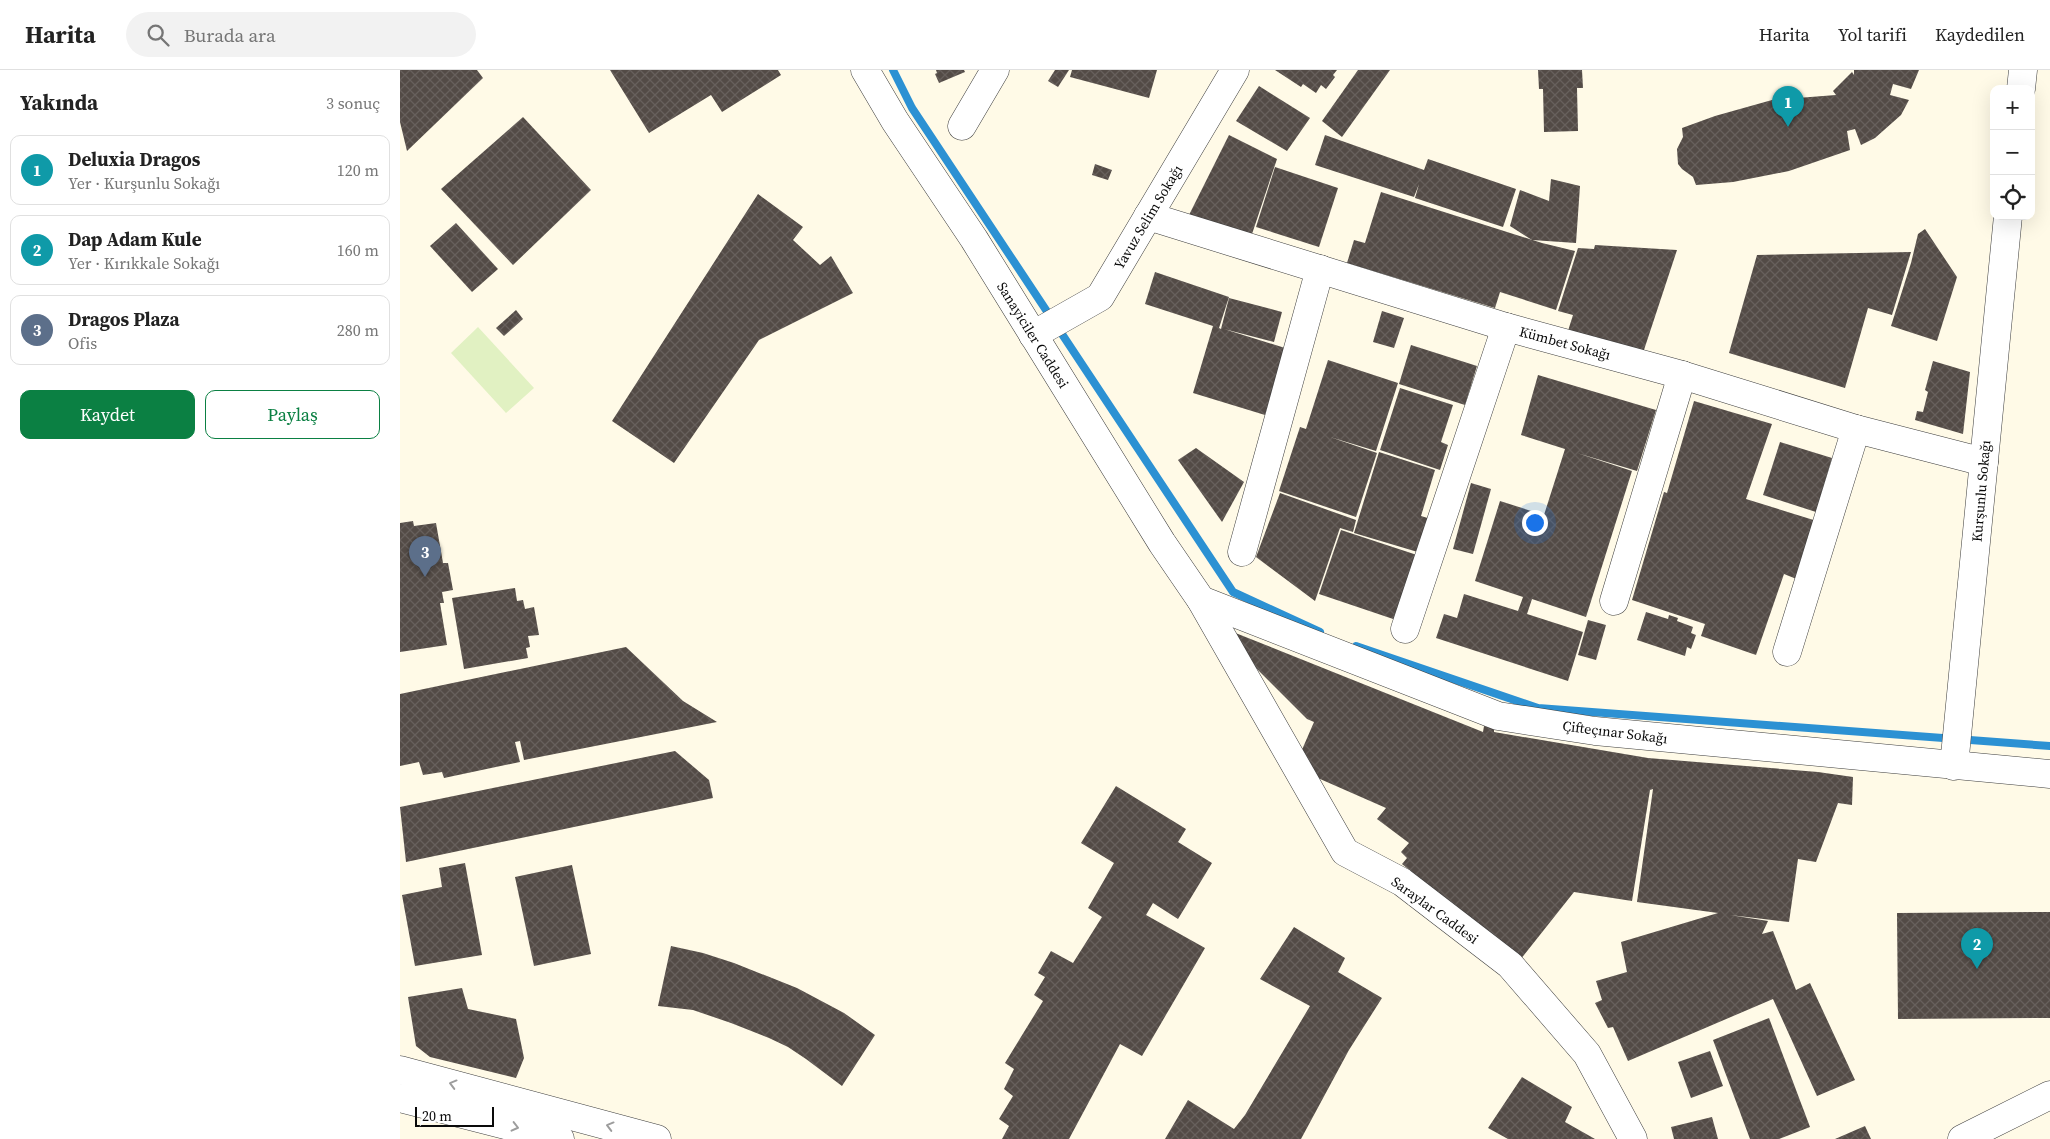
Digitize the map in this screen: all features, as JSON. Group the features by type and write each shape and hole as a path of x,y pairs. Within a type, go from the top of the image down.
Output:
{"street":[{"name":"Sanayiciler Caddesi","path":"865,70 894,121 974,239 1162,543 1201,600"},
{"path":"962,126 995,70"},
{"name":"Yavuz Selim Sokağı","path":"1033,335 1100,298 1235,70"},
{"path":"2021,85 2023,70"},
{"name":"Kümbet Sokağı","path":"1148,216 1506,327 1682,375 1856,429 1984,462"},
{"name":"Kurşunlu Sokağı","path":"1954,766 2008,220"},
{"path":"1242,552 1320,269"},
{"path":"1404,629 1506,327"},
{"path":"1614,601 1682,375"},
{"path":"1787,652 1856,429"},
{"name":"Çifteçınar Sokağı","path":"1201,600 1498,716 1595,731 2050,774"},
{"name":"Saraylar Caddesi","path":"1201,600 1346,852 1402,882 1510,965 1587,1054 1634,1139"},
{"path":"400,1070 657,1139"},
{"path":"401,1094 560,1139"},
{"path":"1962,1139 2050,1095"}],"green space":[{"path":"478,327 534,388 506,413 451,353"}],"building":[{"path":"400,70 477,70 483,78 407,151 400,122"},
{"path":"610,70 778,70 781,75 722,112 711,95 649,133"},
{"path":"936,70 964,70 965,72 939,83 935,74 937,73"},
{"path":"1055,70 1069,70 1058,87 1048,81"},
{"path":"1072,70 1157,70 1149,98 1070,77"},
{"path":"1275,70 1337,70 1333,75 1335,77 1326,89 1321,85 1316,93 1303,84 1301,87"},
{"path":"1358,70 1390,70 1342,137 1322,121"},
{"path":"1538,70 1582,70 1583,88 1577,88 1578,131 1544,132 1543,89 1539,89"},
{"path":"1854,70 1919,70 1911,89 1893,84 1890,95 1909,100 1901,115 1875,138 1861,145 1855,129 1847,131 1850,150 1789,171 1733,182 1696,185 1693,177 1678,164 1677,149 1683,137 1682,128 1715,116 1772,100 1836,95 1833,91 1852,72 1854,75"},
{"path":"1259,86 1310,118 1287,151 1236,121"},
{"path":"523,117 591,190 513,265 441,189"},
{"path":"1229,135 1277,159 1251,237 1189,215"},
{"path":"1325,135 1424,170 1428,159 1516,189 1503,227 1415,198 1419,184 1414,197 1315,165"},
{"path":"1095,164 1112,170 1108,180 1092,175"},
{"path":"1275,167 1338,188 1319,247 1256,227"},
{"path":"1551,179 1580,186 1576,243 1532,240 1510,226 1520,190 1549,201"},
{"path":"1381,192 1542,243 1575,251 1556,310 1500,292 1495,308 1347,263 1354,240 1365,243"},
{"path":"758,194 803,227 793,240 820,265 831,256 853,293 759,340 674,463 612,421"},
{"path":"456,223 498,269 472,292 430,246"},
{"path":"1925,229 1957,277 1937,341 1891,326 1918,234"},
{"path":"1595,245 1677,250 1642,356 1567,334 1573,315 1558,311 1578,248 1594,249"},
{"path":"1911,252 1892,315 1868,308 1845,388 1729,353 1757,255"},
{"path":"1155,272 1229,297 1219,328 1221,329 1229,298 1282,312 1274,342 1224,329 1285,348 1265,415 1193,393 1213,326 1145,304"},
{"path":"516,310 523,319 504,336 496,328"},
{"path":"1382,311 1404,318 1394,348 1373,342"},
{"path":"1411,345 1477,366 1465,405 1399,384"},
{"path":"1328,360 1398,383 1376,451 1330,437 1377,453 1356,517 1279,491 1300,427 1306,429"},
{"path":"1933,361 1970,372 1963,434 1915,420 1917,411 1923,412 1928,392 1925,390"},
{"path":"1538,375 1656,410 1637,471 1577,453 1632,471 1586,617 1532,599 1527,614 1583,632 1568,681 1436,638 1444,614 1457,618 1464,594 1518,611 1523,597 1475,581 1500,501 1544,515 1565,449 1521,435"},
{"path":"1400,388 1453,405 1441,442 1448,445 1440,470 1380,450"},
{"path":"1694,401 1772,424 1746,499 1820,522 1799,580 1784,574 1756,655 1701,636 1705,624 1632,600 1664,492 1667,493"},
{"path":"1780,442 1832,458 1816,512 1763,495"},
{"path":"1196,448 1244,482 1222,522 1178,460"},
{"path":"1379,452 1435,470 1421,516 1431,519 1421,553 1354,533"},
{"path":"1471,483 1491,489 1473,554 1453,549"},
{"path":"1280,493 1356,520 1353,532 1340,528 1315,601 1256,557"},
{"path":"413,521 414,526 436,523 443,563 448,563 453,590 442,592 444,603 440,603 447,645 400,652 400,523"},
{"path":"1341,530 1420,556 1399,621 1319,594"},
{"path":"515,588 517,601 523,600 525,609 534,607 539,635 528,636 530,647 526,648 528,658 464,669 452,598"},
{"path":"1646,612 1668,619 1669,615 1678,618 1677,621 1693,627 1691,633 1696,635 1691,649 1687,647 1685,656 1637,640"},
{"path":"1588,620 1606,625 1596,660 1578,655"},
{"path":"1233,632 1483,732 1484,726 1494,728 1494,732 1648,758 1818,772 1853,777 1852,805 1838,803 1816,862 1798,859 1789,922 1730,915 1768,921 1762,934 1773,931 1796,990 1810,983 1855,1080 1817,1096 1773,999 1628,1061 1613,1027 1608,1028 1595,1003 1602,1000 1596,981 1627,972 1621,942 1718,913 1637,902 1653,789 1650,790 1632,901 1574,892 1520,960 1402,864 1407,858 1401,852 1409,843 1377,819 1386,808 1311,775 1298,759 1314,722 1307,719 1240,652"},
{"path":"626,647 683,701 717,722 524,760 520,741 515,742 520,762 444,778 442,772 423,775 419,762 400,766 400,694"},
{"path":"675,751 709,780 713,798 406,862 400,807"},
{"path":"1116,786 1186,829 1178,842 1212,863 1178,919 1153,903 1146,915 1205,948 1142,1056 1120,1044 1069,1139 1002,1139 1009,1126 999,1119 1013,1096 1004,1089 1014,1069 1005,1063 1043,1001 1034,995 1045,977 1038,973 1051,951 1073,963 1102,917 1088,908 1114,863 1081,843"},
{"path":"465,863 482,955 415,966 402,895 442,887 439,868"},
{"path":"572,865 591,954 534,966 515,877"},
{"path":"2050,912 2050,1018 1898,1019 1897,913"},
{"path":"1294,927 1345,958 1338,972 1382,998 1349,1050 1301,1139 1165,1139 1188,1100 1234,1129 1245,1115 1310,1006 1260,979"},
{"path":"671,946 703,953 734,963 797,988 844,1013 875,1035 842,1086 788,1047 769,1038 693,1010 658,1006"},
{"path":"462,988 468,1009 516,1019 524,1058 516,1078 430,1057 416,1046 408,997"},
{"path":"1769,1018 1810,1127 1779,1139 1750,1139 1713,1040"},
{"path":"1710,1051 1723,1086 1691,1098 1678,1062"},
{"path":"1522,1077 1572,1107 1565,1122 1595,1139 1508,1139 1488,1128"},
{"path":"1712,1117 1718,1139 1674,1139 1671,1127"},
{"path":"1865,1126 1871,1139 1835,1139"}],"waterway":[{"path":"893,70 912,108 1233,592 1320,632"},
{"path":"1356,646 1538,708 2050,746"}],"place":[{"name":"Deluxia Dragos","path":"1788,127"},
{"name":"Dragos Plaza","path":"425,577"},
{"name":"Dap Adam Kule","path":"1977,969"}]}
